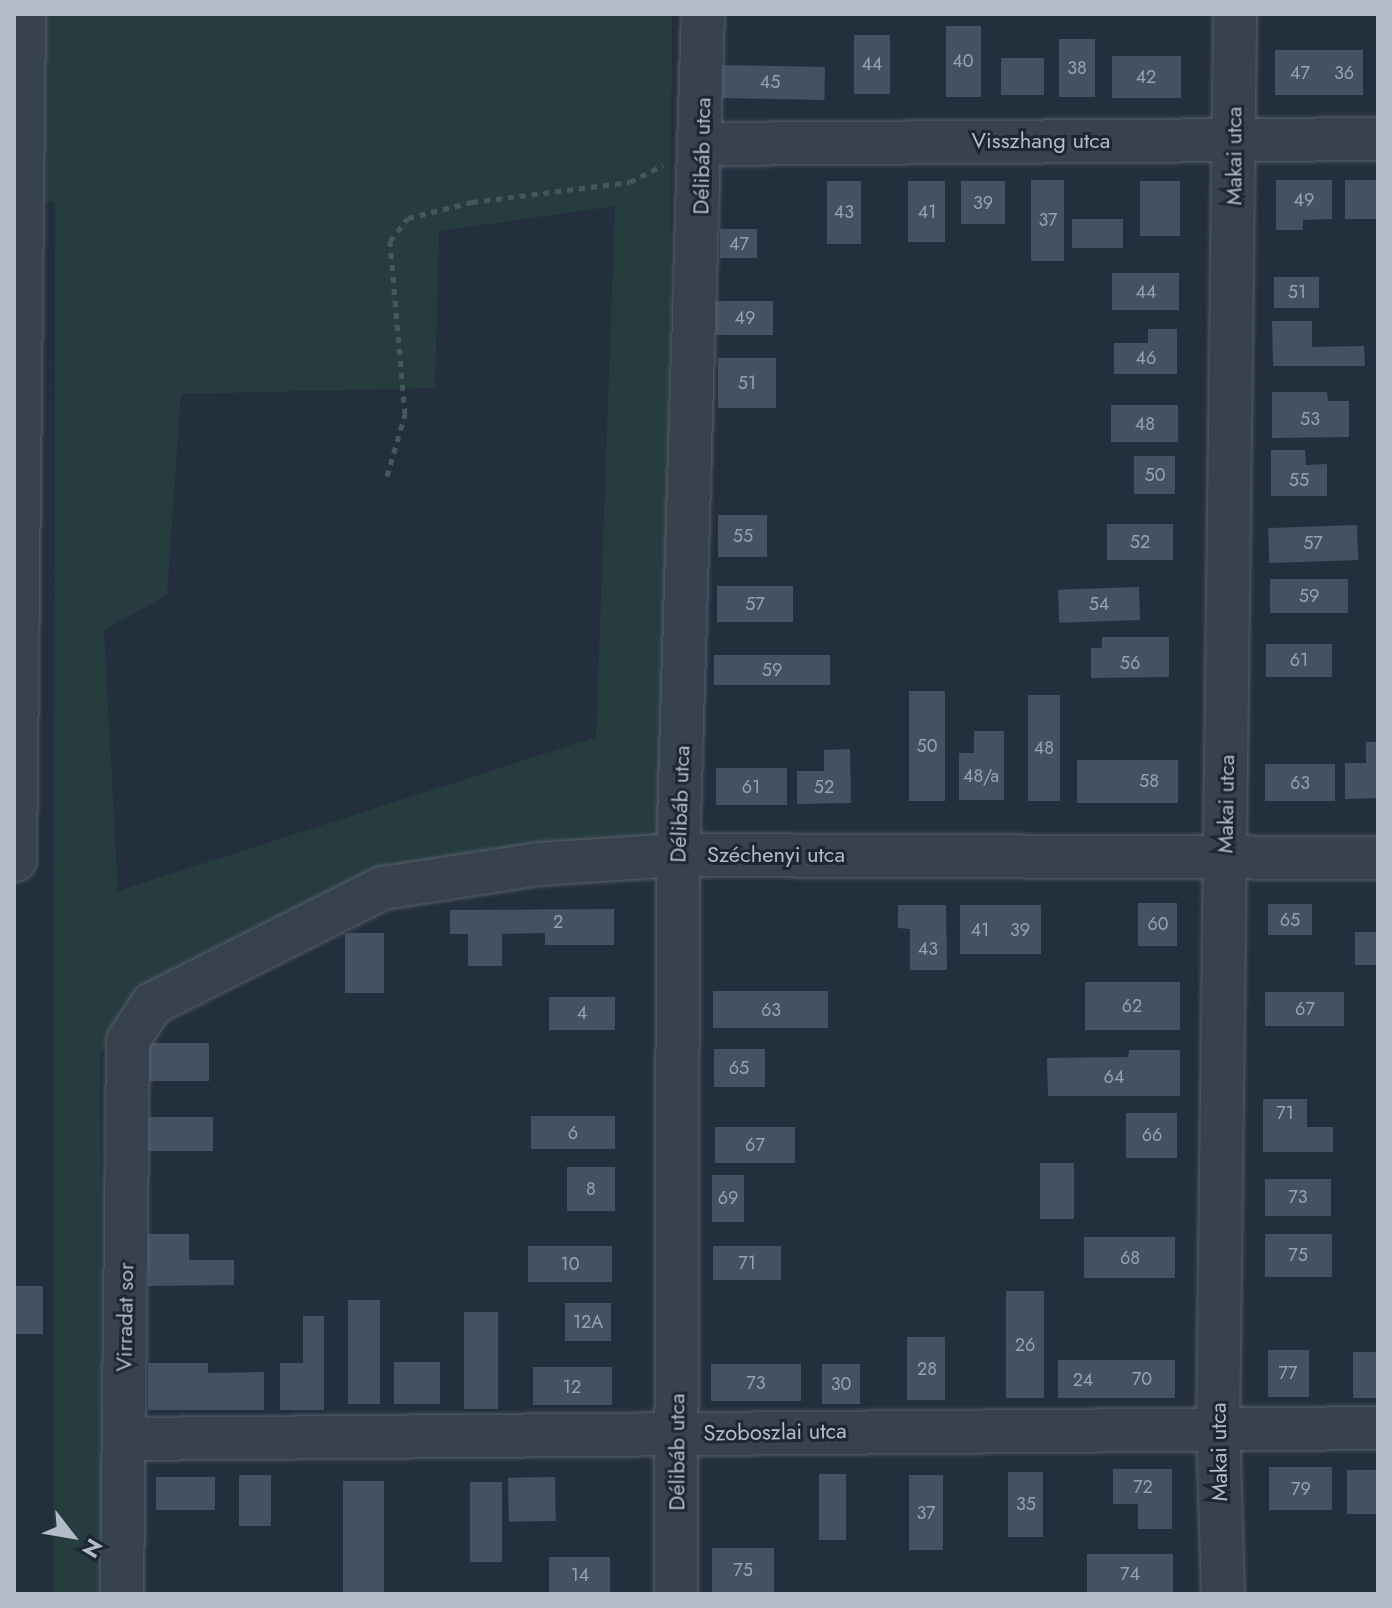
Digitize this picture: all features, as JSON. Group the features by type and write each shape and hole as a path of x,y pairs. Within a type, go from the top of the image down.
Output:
{"street":[{"path":"15,860 18,213 24,14"},
{"name":"Délibáb utca","path":"676,1594 678,855 703,144 703,14"},
{"name":"Makai utca","path":"1223,1594 1218,1428 1235,14"},
{"name":"Visszhang utca","path":"703,144 1378,139"},
{"name":"Széchenyi utca","path":"128,1041 152,1004 383,888 539,864 678,855 1378,858"},
{"name":"Virradat sor","path":"122,1594 128,1041"},
{"name":"Szoboszlai utca","path":"124,1439 1378,1428"}],"path":[{"path":"387,476 405,414 390,241 408,218 472,202 630,182 703,144"}],"green space":[{"path":"14,14 672,14 667,835 381,874 128,1005 100,1055 103,1594 53,1594 55,202 14,202","holes":["615,206 596,737 118,891 104,630 167,595 181,394 435,388 439,231"]}],"building":[{"path":"946,26 981,26 981,97 946,97"},
{"path":"854,35 890,35 890,94 854,94"},
{"path":"1059,39 1095,39 1095,97 1059,97"},
{"path":"1275,50 1363,50 1363,95 1275,95"},
{"path":"1112,56 1181,56 1181,98 1112,98"},
{"path":"1001,58 1044,58 1044,95 1001,95"},
{"path":"716,65 825,67 824,100 715,98"},
{"path":"1031,180 1064,180 1064,261 1031,261"},
{"path":"1276,180 1332,180 1332,219 1303,220 1303,230 1276,230"},
{"path":"1345,180 1378,180 1378,219 1345,219"},
{"path":"827,181 861,181 861,244 827,244"},
{"path":"908,181 945,181 945,242 908,242"},
{"path":"961,181 1005,181 1005,224 961,224"},
{"path":"1140,181 1180,181 1180,236 1140,236"},
{"path":"1072,219 1123,219 1123,248 1072,248"},
{"path":"720,229 757,229 757,258 720,258"},
{"path":"1112,273 1179,273 1179,310 1112,310"},
{"path":"1274,277 1319,277 1319,308 1274,308"},
{"path":"716,301 773,301 773,335 716,335"},
{"path":"1272,321 1312,321 1312,347 1364,346 1365,366 1273,366"},
{"path":"1148,329 1177,329 1177,374 1114,374 1114,343 1148,343"},
{"path":"718,358 776,358 776,408 718,408"},
{"path":"1272,392 1327,392 1328,401 1349,401 1349,437 1272,438"},
{"path":"1111,405 1178,405 1178,442 1111,442"},
{"path":"1271,450 1305,450 1306,465 1327,464 1327,496 1271,496"},
{"path":"1134,456 1175,456 1175,494 1134,494"},
{"path":"718,515 767,515 767,557 718,557"},
{"path":"1107,524 1173,524 1173,560 1107,560"},
{"path":"1357,525 1358,560 1269,563 1268,528"},
{"path":"1270,579 1348,579 1348,613 1270,613"},
{"path":"717,586 793,586 793,622 717,622"},
{"path":"1139,587 1140,620 1059,623 1058,590"},
{"path":"1102,637 1169,637 1169,677 1091,678 1091,648 1102,648"},
{"path":"1266,644 1332,644 1332,677 1266,677"},
{"path":"714,655 830,655 830,685 714,685"},
{"path":"909,691 945,691 945,801 909,801"},
{"path":"1028,695 1060,695 1060,801 1028,801"},
{"path":"974,731 1004,731 1004,800 959,800 959,753 974,753"},
{"path":"1366,742 1378,742 1378,798 1345,799 1345,763 1366,763"},
{"path":"850,749 851,803 797,804 797,771 824,771 824,750"},
{"path":"1077,760 1178,760 1178,803 1077,803"},
{"path":"1265,764 1335,764 1335,801 1265,801"},
{"path":"716,768 787,768 787,805 716,805"},
{"path":"1138,903 1177,903 1177,946 1138,946"},
{"path":"1268,904 1312,904 1312,935 1268,935"},
{"path":"898,905 946,905 947,970 910,970 910,929 898,928"},
{"path":"960,905 1041,905 1041,954 960,954"},
{"path":"614,909 614,945 545,945 545,933 502,934 502,966 468,966 468,934 450,934 450,910"},
{"path":"1355,932 1378,932 1378,965 1355,965"},
{"path":"345,933 384,933 384,993 345,993"},
{"path":"1085,982 1180,982 1180,1030 1085,1030"},
{"path":"713,991 828,991 828,1028 713,1028"},
{"path":"1265,992 1344,992 1344,1026 1265,1026"},
{"path":"549,997 615,997 615,1030 549,1030"},
{"path":"147,1043 209,1043 209,1081 147,1081"},
{"path":"714,1049 765,1049 765,1087 714,1087"},
{"path":"1129,1050 1180,1050 1180,1096 1048,1096 1047,1058 1128,1057"},
{"path":"1263,1099 1307,1099 1307,1127 1333,1127 1333,1152 1263,1152"},
{"path":"1126,1113 1177,1113 1177,1158 1126,1158"},
{"path":"531,1116 615,1116 615,1149 531,1149"},
{"path":"148,1117 213,1117 213,1151 148,1151"},
{"path":"715,1127 795,1127 795,1163 715,1163"},
{"path":"1040,1163 1074,1163 1074,1219 1040,1219"},
{"path":"567,1167 615,1167 615,1211 567,1211"},
{"path":"712,1175 744,1175 744,1222 712,1222"},
{"path":"1265,1179 1331,1179 1331,1216 1265,1216"},
{"path":"148,1234 189,1234 189,1260 234,1260 234,1285 148,1286"},
{"path":"1265,1234 1332,1234 1332,1277 1265,1277"},
{"path":"1084,1237 1175,1237 1175,1278 1084,1278"},
{"path":"528,1246 612,1246 612,1282 528,1282"},
{"path":"713,1246 781,1246 781,1280 713,1280"},
{"path":"14,1286 43,1286 43,1334 14,1334"},
{"path":"1006,1291 1044,1291 1044,1398 1006,1398"},
{"path":"348,1300 380,1300 380,1404 348,1404"},
{"path":"565,1303 611,1303 611,1341 565,1341"},
{"path":"464,1312 498,1312 498,1409 464,1409"},
{"path":"303,1316 324,1316 324,1410 280,1410 280,1363 303,1363"},
{"path":"907,1337 945,1337 945,1400 907,1400"},
{"path":"1268,1350 1309,1350 1309,1397 1268,1397"},
{"path":"1353,1352 1378,1352 1378,1398 1353,1398"},
{"path":"1058,1360 1175,1360 1175,1398 1058,1398"},
{"path":"394,1362 440,1362 440,1404 394,1404"},
{"path":"148,1363 208,1363 208,1373 264,1372 264,1410 148,1410"},
{"path":"711,1364 801,1364 801,1401 711,1401"},
{"path":"822,1364 860,1364 860,1404 822,1404"},
{"path":"533,1367 612,1367 612,1405 533,1405"},
{"path":"1269,1467 1332,1467 1332,1510 1269,1510"},
{"path":"1113,1469 1172,1469 1172,1529 1138,1529 1138,1504 1113,1504"},
{"path":"1347,1470 1378,1470 1378,1514 1347,1514"},
{"path":"1008,1472 1043,1472 1043,1537 1008,1537"},
{"path":"819,1474 846,1474 846,1540 819,1540"},
{"path":"239,1475 271,1475 271,1526 239,1526"},
{"path":"909,1475 943,1475 943,1550 909,1550"},
{"path":"156,1477 215,1477 215,1510 156,1510"},
{"path":"555,1477 556,1521 509,1522 508,1478"},
{"path":"343,1481 384,1481 384,1593 343,1593"},
{"path":"470,1482 502,1482 502,1562 470,1562"},
{"path":"712,1548 774,1548 774,1593 712,1593"},
{"path":"1087,1554 1173,1554 1173,1594 1087,1594"},
{"path":"549,1557 610,1557 610,1594 549,1594"}]}
